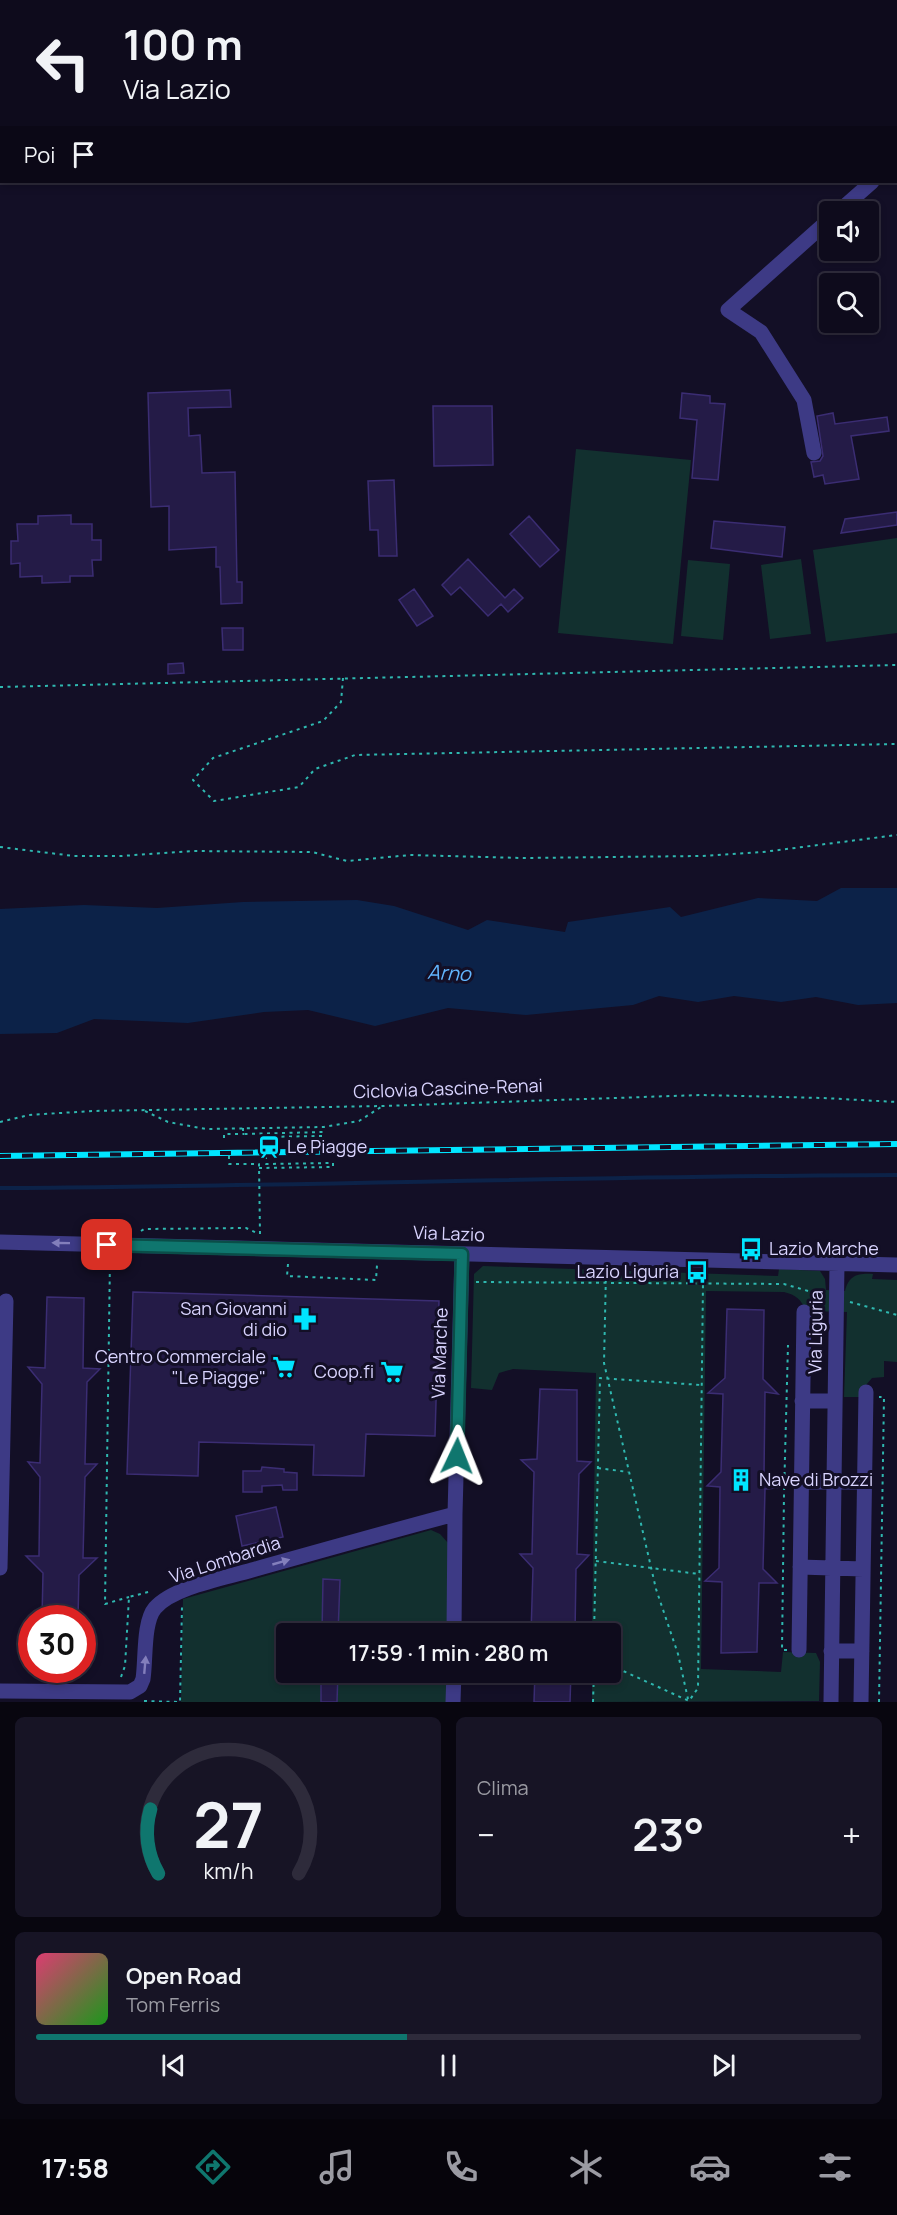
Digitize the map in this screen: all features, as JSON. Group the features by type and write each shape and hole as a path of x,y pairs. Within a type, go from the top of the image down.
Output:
{"street":[{"path":"850,201 871,183"},
{"path":"814,453 804,400 761,332 728,310 819,229"},
{"name":"Via Lazio","path":"0,1242 897,1264"},
{"name":"Via Marche","path":"454,1623 462,1254"},
{"name":"Via Liguria","path":"831,1702 837,1263"},
{"path":"0,1568 2,1388 6,1301"},
{"name":"Via Liguria","path":"799,1650 804,1312"},
{"path":"861,1702 866,1392"},
{"path":"802,1401 835,1401"},
{"path":"801,1482 865,1482"},
{"name":"Via Lombardia","path":"0,1691 130,1692 140,1686 143,1679 150,1616 160,1603 170,1596 330,1548 455,1514"},
{"path":"800,1567 863,1569"},
{"path":"831,1651 862,1651"},
{"path":"453,1702 454,1683"}],"path":[{"path":"0,687 897,665"},
{"path":"344,678 341,702 323,721 213,758 193,780 214,801 299,787 315,769 355,755 897,744"},
{"path":"0,847 74,856 121,856 193,851 312,852 347,861 410,855 524,858 701,856 763,852 897,835"},
{"name":"Ciclovia Cascine-Renai","path":"0,1122 29,1115 143,1110 383,1106 700,1095 897,1102"},
{"path":"143,1110 168,1122 206,1129 324,1127 359,1120 383,1106"},
{"path":"243,1128 243,1136"},
{"path":"224,1138 224,1134 243,1136 323,1132 323,1136 243,1136"},
{"path":"229,1156 229,1164 259,1164 260,1248"},
{"path":"259,1168 333,1167 333,1163 267,1164 266,1156"},
{"path":"110,1254 105,1604 160,1588"},
{"path":"606,1258 604,1363 656,1589 678,1654 689,1702"},
{"path":"288,1259 287,1276 376,1280 377,1261"},
{"path":"461,1282 784,1284 828,1297"},
{"path":"689,1702 698,1688 703,1283"},
{"path":"845,1300 897,1316"},
{"path":"594,1623 600,1378 701,1386"},
{"path":"598,1468 629,1472"},
{"path":"596,1561 699,1574"},
{"path":"119,1679 123,1675 125,1666 129,1598"},
{"path":"135,1701 180,1702 182,1598"},
{"path":"621,1670 689,1702"},
{"path":"593,1702 594,1683"}],"green space":[{"path":"576,449 691,460 673,644 558,633"},
{"path":"897,538 897,633 826,642 813,550"},
{"path":"801,559 811,634 770,639 761,565"},
{"path":"688,560 730,564 723,640 681,636"},
{"path":"483,1266 778,1276 779,1269 820,1271 825,1279 826,1290 845,1291 852,1278 863,1274 873,1274 872,1279 897,1280 897,1362 884,1361 884,1377 872,1378 866,1385 862,1397 844,1397 847,1312 806,1311 798,1298 784,1292 706,1291 701,1669 781,1672 783,1652 816,1653 820,1662 819,1701 592,1702 592,1683 621,1683 621,1623 592,1623 596,1373 513,1369 499,1373 492,1390 471,1388 474,1274"},
{"path":"431,1530 440,1534 449,1544 447,1623 276,1623 276,1683 447,1683 446,1702 181,1702 183,1599"}],"water":[{"name":"Arno","path":"841,888 897,888 897,1003 858,1005 816,997 781,1002 734,996 698,1002 659,996 633,1005 526,1015 448,1008 375,1026 308,1010 264,1012 188,1023 94,1019 57,1033 0,1034 0,909 84,905 157,908 243,902 357,900 394,906 468,930 487,920 565,932 568,922 670,907 681,917 758,898 817,901"}],"building":[{"path":"230,390 231,407 188,408 189,436 200,435 202,473 235,472 237,582 242,582 242,603 221,604 220,567 216,567 216,547 169,550 169,506 151,507 148,393"},
{"path":"682,393 710,396 710,403 725,404 718,480 692,478 697,420 680,418"},
{"path":"433,406 492,406 493,465 434,466"},
{"path":"833,413 835,424 887,417 889,431 851,436 859,479 825,484 823,475 814,477 811,462 820,461 823,456 817,416"},
{"path":"394,480 397,556 379,556 378,530 370,530 368,481"},
{"path":"897,512 897,525 841,533 845,519"},
{"path":"71,515 71,524 92,524 92,540 101,540 101,560 92,560 93,576 70,576 70,582 42,583 42,576 20,577 20,563 11,564 11,541 18,541 17,524 38,524 38,516"},
{"path":"529,516 559,550 540,567 510,534"},
{"path":"714,521 785,527 782,557 711,548"},
{"path":"468,559 505,598 514,589 523,598 508,612 501,604 488,616 460,587 451,595 442,585"},
{"path":"414,589 433,616 417,626 399,600"},
{"path":"222,628 243,628 243,650 223,650"},
{"path":"183,663 184,673 168,674 168,664"},
{"name":"Centro Commerciale \"Le Piagge\"","path":"133,1292 439,1301 435,1436 366,1434 364,1476 313,1475 314,1445 199,1442 198,1476 127,1474"},
{"path":"47,1297 84,1298 83,1368 100,1369 87,1382 85,1464 97,1464 85,1477 83,1558 97,1558 79,1575 78,1605 42,1605 43,1573 26,1556 39,1556 40,1477 28,1462 40,1463 42,1384 28,1367 45,1368"},
{"name":"Nave di Brozzi","path":"727,1309 764,1310 763,1379 778,1394 765,1392 764,1474 778,1488 765,1489 763,1569 777,1583 759,1583 757,1652 721,1653 722,1582 705,1581 719,1568 720,1487 707,1486 721,1472 723,1394 708,1393 725,1378"},
{"path":"540,1389 577,1390 577,1461 591,1462 579,1474 577,1554 589,1555 576,1569 575,1623 531,1623 533,1568 520,1554 532,1554 534,1472 521,1460 537,1459"},
{"path":"262,1467 297,1473 297,1490 283,1490 282,1485 262,1486 262,1492 243,1492 243,1471 261,1471"},
{"path":"276,1507 283,1537 242,1546 236,1516"},
{"path":"323,1579 340,1580 338,1623 322,1623"},
{"path":"321,1683 338,1683 337,1702 321,1702"},
{"path":"535,1683 571,1683 570,1702 534,1702"}],"waterway":[{"path":"0,1188 897,1175"}],"railway":[{"path":"0,1156 897,1144"}],"place":[{"name":"Le Piagge","path":"269,1147"},
{"name":"Lazio Marche","path":"751,1249"},
{"name":"Lazio Liguria","path":"697,1272"},
{"name":"San Giovanni di dio","path":"305,1319"},
{"name":"Centro Commerciale \"Le Piagge\"","path":"284,1367"},
{"name":"Coop.fi","path":"392,1372"},
{"name":"Nave di Brozzi","path":"741,1480"}],"route":[{"path":"107,1245 462,1254 457,1456"}]}
